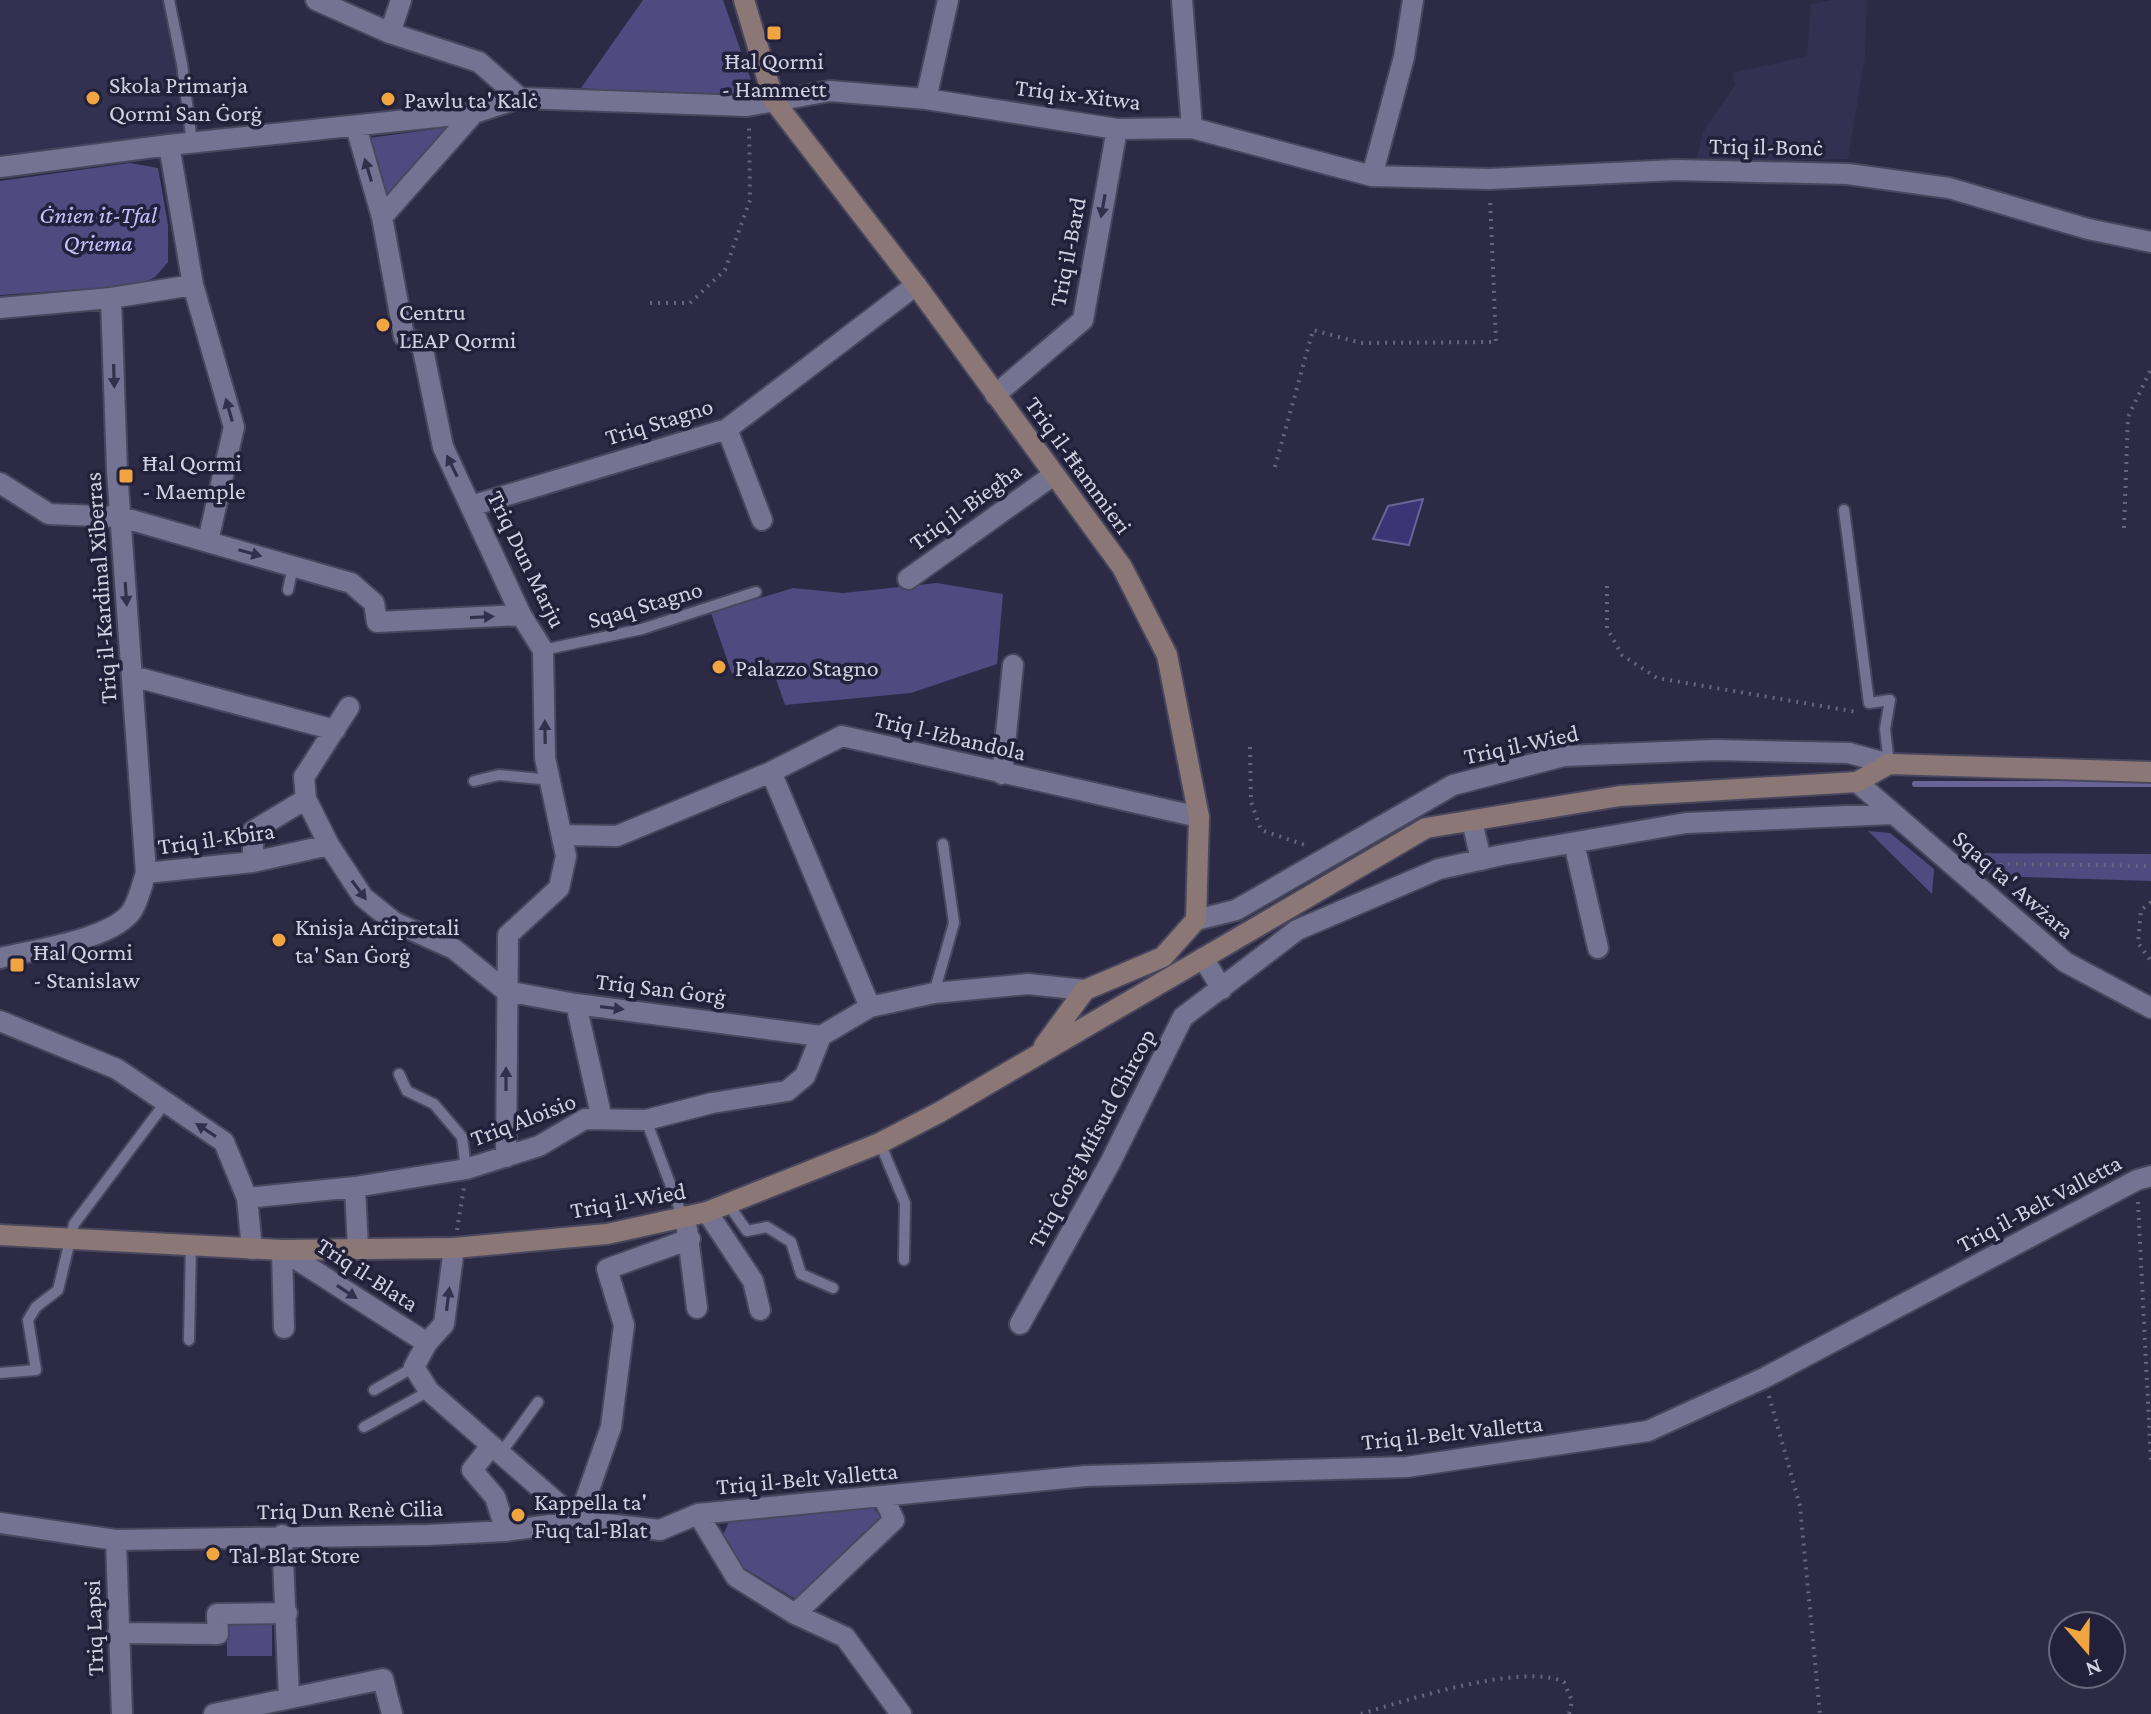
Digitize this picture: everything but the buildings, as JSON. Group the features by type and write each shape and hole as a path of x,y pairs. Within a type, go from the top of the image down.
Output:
{"street":[{"path":"390,33 401,0"},
{"path":"744,0 774,101"},
{"path":"926,99 948,0"},
{"path":"1182,0 1192,128"},
{"path":"1372,176 1404,57 1413,0"},
{"path":"325,2 390,33 479,62 520,98"},
{"name":"Triq ix-Xitwa","path":"520,98 747,106 830,91 926,99 1117,129 1192,128 1372,176"},
{"path":"0,167 169,145 474,113 520,98"},
{"name":"Triq il-Ħammieri","path":"774,101 916,285 1052,476 1122,567 1167,655 1199,817 1196,920"},
{"path":"382,217 474,113"},
{"name":"Triq Dun Marju","path":"356,127 382,217 404,336 422,345 443,447 521,615 543,650 545,758 564,835 566,856 559,888 508,935 506,1157"},
{"name":"Triq il-Bard","path":"995,395 1083,320 1117,129"},
{"path":"169,145 193,285 234,427 208,541"},
{"name":"Triq il-Bonċ","path":"1372,176 1489,179 1676,170 1848,174 1949,188 2088,229 2151,242"},
{"path":"0,308 111,298 193,285"},
{"name":"Triq Stagno","path":"471,506 727,429 916,285"},
{"name":"Triq il-Kardinal Xiberras","path":"111,298 121,517 146,873"},
{"path":"727,429 762,520"},
{"name":"Triq il-Biegħa","path":"908,579 1052,476"},
{"path":"0,483 49,514 121,517 351,583 374,603 377,622 521,615"},
{"path":"1002,774 1013,665"},
{"path":"132,676 335,730"},
{"path":"253,862 253,831 306,799 304,777 349,707"},
{"name":"Triq l-Iżbandola","path":"564,835 617,836 771,772 842,736 1199,817"},
{"name":"Triq il-Wied","path":"1196,920 1236,910 1453,785 1564,756 1715,750 1849,753 1889,764 2151,772"},
{"name":"Triq il-Wied","path":"0,1235 282,1250 454,1248 687,1229 707,1212 880,1143 940,1112 1426,828 1620,796 1857,782 1889,764"},
{"path":"771,772 870,1007"},
{"name":"Sqaq ta' Awżara","path":"1857,782 2065,962 2151,1008"},
{"name":"Triq San Ġorġ","path":"306,799 329,845 363,897 394,922 454,949 506,991 576,1004 821,1036"},
{"path":"1203,958 1222,989 1297,930 1439,869 1481,860 1686,823 1892,814"},
{"path":"1472,821 1481,860"},
{"path":"1574,843 1598,948"},
{"name":"Triq il-Kbira","path":"0,958 76,940 112,926 132,911 146,873 253,862 329,845"},
{"path":"821,1036 870,1007 934,993 1028,984 1085,990 1163,957 1196,920"},
{"name":"Triq Ġorġ Mifsud Chircop","path":"1020,1324 1110,1163 1183,1017 1222,989"},
{"path":"1039,1053 1085,990"},
{"path":"576,1004 602,1119"},
{"path":"0,1021 117,1069 224,1142 247,1198 252,1249"},
{"name":"Triq Aloisio","path":"247,1198 355,1187 466,1169 539,1146 585,1119 646,1120 712,1103 787,1091 805,1076 821,1036"},
{"name":"Triq il-Belt Valletta","path":"698,1514 1086,1476 1407,1467 1573,1445 1648,1431 1764,1378 2144,1178"},
{"path":"355,1187 358,1249"},
{"path":"707,1212 753,1281 760,1310"},
{"path":"414,1367 429,1391 578,1521 611,1427 624,1325 607,1269 687,1229 697,1308"},
{"name":"Triq il-Blata","path":"414,1367 427,1343 444,1324 454,1248"},
{"path":"282,1250 284,1328"},
{"name":"Triq il-Blata","path":"282,1250 427,1343"},
{"path":"496,1450 472,1470 495,1497 506,1531"},
{"path":"795,1614 894,1520 884,1498"},
{"path":"698,1514 736,1577 795,1614 845,1637 901,1714"},
{"name":"Triq Dun Renè Cilia","path":"0,1523 116,1540 506,1531 578,1521 660,1530 698,1514"},
{"path":"282,1535 289,1698"},
{"name":"Triq Lapsi","path":"116,1540 122,1714"},
{"path":"118,1633 218,1634 217,1614 287,1613"},
{"path":"214,1714 383,1679 392,1714"}],"lane":[{"path":"169,0 182,64 192,143"},
{"path":"1844,510 1869,703 1890,700 1887,717 1889,764"},
{"path":"288,590 293,566"},
{"name":"Sqaq Stagno","path":"543,650 642,629 756,592"},
{"path":"474,781 499,775 551,780"},
{"path":"934,993 954,923 943,844"},
{"path":"399,1074 407,1091 434,1104 462,1137 466,1145 466,1169"},
{"path":"0,1373 36,1370 28,1320 36,1307 58,1290 73,1239 74,1224 165,1103"},
{"path":"646,1120 687,1229"},
{"path":"880,1143 905,1203 904,1260"},
{"path":"727,1203 747,1231 767,1227 791,1242 801,1274 833,1288"},
{"path":"189,1340 191,1245"},
{"path":"374,1390 414,1367"},
{"path":"364,1427 429,1391"},
{"path":"496,1450 538,1402"}],"path":[{"path":"650,303 690,303 725,270 750,200 747,106"},
{"path":"1275,467 1313,330 1361,343 1496,342 1489,179"},
{"path":"2124,528 2128,417 2151,369"},
{"path":"1607,586 1607,628 1622,655 1657,678 1887,717"},
{"path":"1250,747 1251,802 1261,830 1332,855"},
{"path":"1958,870 2009,864 2151,866"},
{"path":"2151,902 2141,910 2138,943 2151,961"},
{"path":"454,1248 466,1169"},
{"path":"2144,1178 2151,1463"},
{"path":"1764,1378 1800,1506 1820,1714"},
{"path":"1361,1714 1512,1677 1540,1675 1564,1682 1572,1701 1569,1714"}],"shaded area":[{"name":"Skola Primarja Qormi San Ġorġ","path":"0,0 169,0 190,132 0,156"},
{"path":"1832,0 1867,0 1865,56 1848,159 1696,162 1703,132 1735,85 1733,73 1807,56 1811,4"},
{"path":"1423,499 1409,545 1373,539 1388,506"}],"green space":[{"path":"643,0 723,0 751,80 747,92 694,97 581,88"},
{"path":"457,126 386,201 369,138"},
{"name":"Ġnien it-Tfal Qriema","path":"130,163 158,168 168,225 168,262 155,277 139,285 0,295 0,181"},
{"path":"937,583 1003,594 997,664 911,693 785,705 769,659 732,674 711,613 793,588 843,593"},
{"path":"1868,831 1890,833 1934,869 1932,894"},
{"path":"1961,853 2151,854 2151,881 1992,876"},
{"path":"871,1506 884,1519 797,1600 739,1565 721,1539 729,1522"},
{"path":"227,1616 272,1616 272,1656 227,1656"}],"waterway":[{"path":"1915,784 2151,784"}],"place":[{"name":"Ħal Qormi - Hammett","path":"774,33"},
{"name":"Skola Primarja Qormi San Ġorġ","path":"93,98"},
{"name":"Pawlu ta' Kalċ","path":"388,99"},
{"name":"Centru LEAP Qormi","path":"383,325"},
{"name":"Ħal Qormi - Maemple","path":"126,476"},
{"name":"Palazzo Stagno","path":"719,667"},
{"name":"Knisja Arċipretali ta' San Ġorġ","path":"279,940"},
{"name":"Ħal Qormi - Stanislaw","path":"17,965"},
{"name":"Kappella ta' Fuq tal-Blat","path":"518,1515"},
{"name":"Tal-Blat Store","path":"213,1554"}]}
